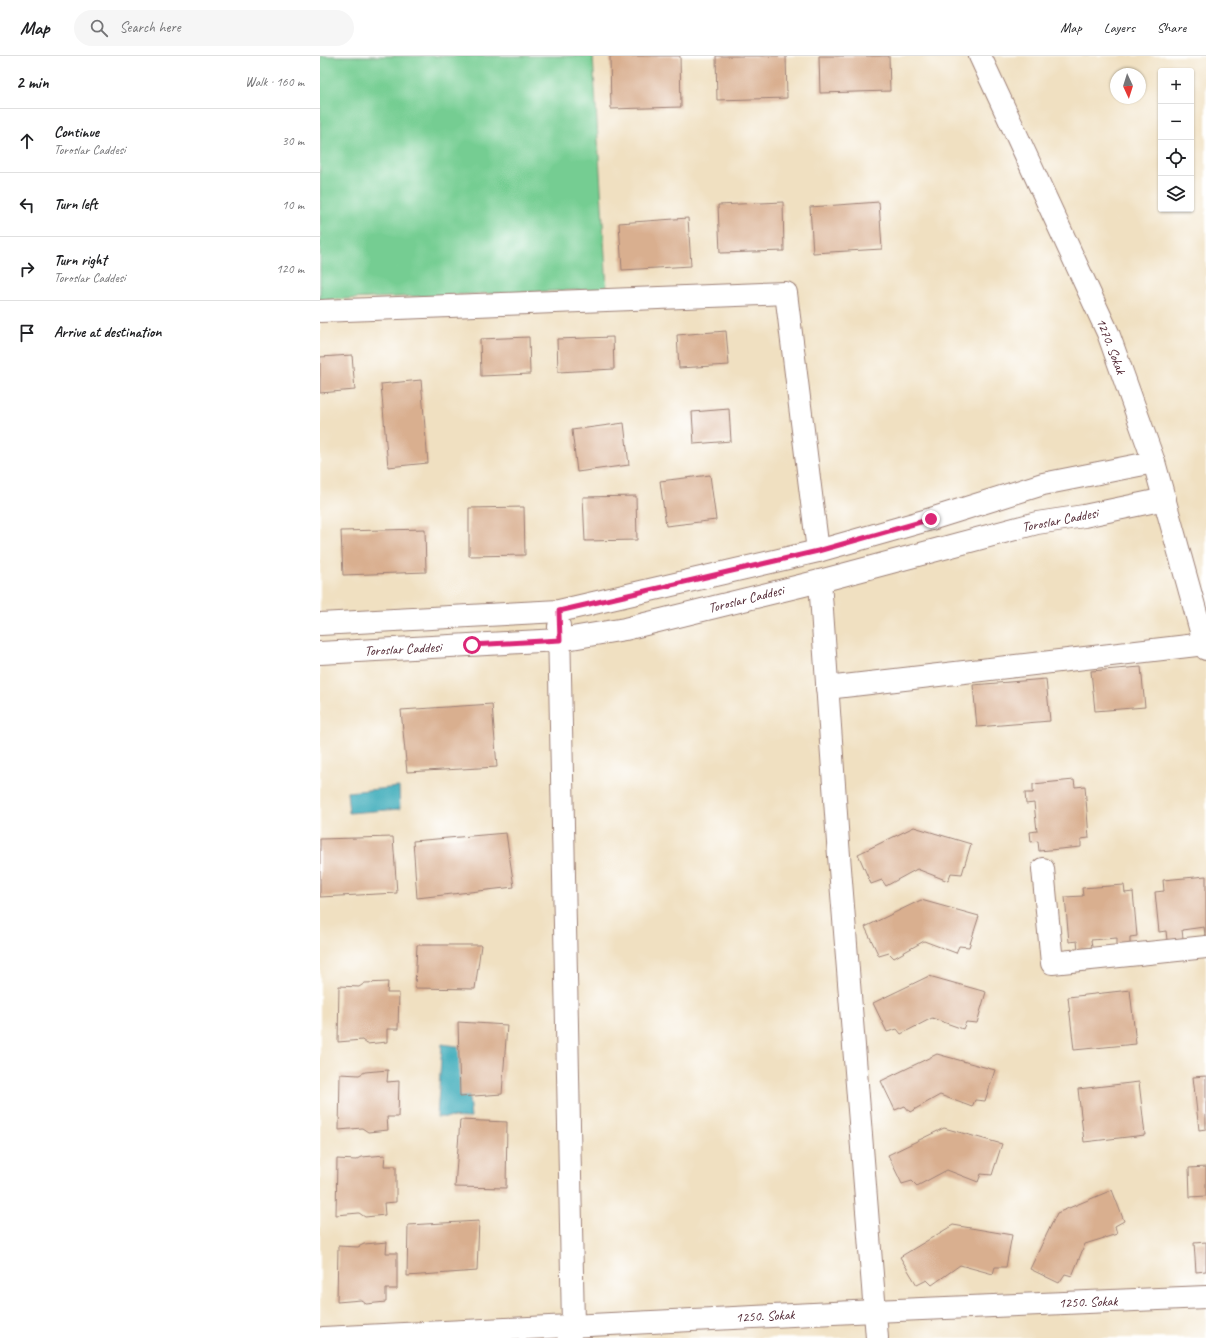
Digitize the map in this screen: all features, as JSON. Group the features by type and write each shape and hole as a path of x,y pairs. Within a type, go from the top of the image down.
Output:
{"street":[{"name":"1270. Sokak","path":"980,56 1108,333 1154,462 1205,646"},
{"path":"320,311 786,293 818,551"},
{"name":"Toroslar Caddesi","path":"320,624 559,611 818,551 931,519 1043,484 1154,462"},
{"name":"Toroslar Caddesi","path":"320,653 560,640 625,629 820,581 1037,523 1084,516 1165,499"},
{"path":"820,581 877,1338"},
{"path":"559,611 571,1332"},
{"path":"827,688 1205,646"},
{"path":"1043,869 1052,963 1206,947"},
{"name":"1250. Sokak","path":"323,1338 571,1332 874,1311 1206,1297"}],"green space":[{"path":"320,56 593,56 607,289 320,300"}],"water":[{"path":"399,787 400,809 349,813 347,792"},
{"path":"442,1044 464,1047 471,1118 437,1117"}],"building":[{"path":"610,56 680,56 681,107 611,109"},
{"path":"716,56 786,56 787,98 717,100"},
{"path":"819,56 889,56 890,91 820,93"},
{"path":"783,202 784,251 720,253 718,205"},
{"path":"879,202 882,249 813,253 810,207"},
{"path":"688,218 691,266 622,270 619,223"},
{"path":"726,331 729,365 679,368 677,335"},
{"path":"529,337 530,374 481,376 480,339"},
{"path":"613,337 614,369 558,372 557,339"},
{"path":"352,355 355,390 320,393 320,357"},
{"path":"421,380 428,463 388,467 381,384"},
{"path":"729,409 731,441 694,444 692,412"},
{"path":"624,423 629,465 577,472 572,430"},
{"path":"710,475 716,520 666,526 660,481"},
{"path":"636,496 637,540 585,541 583,497"},
{"path":"524,507 525,555 469,556 469,508"},
{"path":"425,529 426,572 343,575 341,531"},
{"path":"1141,667 1145,707 1095,711 1091,671"},
{"path":"1046,679 1050,721 977,727 973,685"},
{"path":"492,704 497,767 407,772 401,710"},
{"path":"1074,780 1075,787 1085,786 1089,838 1081,839 1081,847 1039,851 1038,841 1031,842 1030,832 1037,831 1034,803 1026,804 1025,793 1033,793 1033,784"},
{"path":"914,827 971,844 962,874 951,873 948,881 917,869 886,886 882,880 871,884 858,854"},
{"path":"506,833 514,887 417,898 413,841"},
{"path":"393,837 397,893 320,897 320,839"},
{"path":"1206,876 1206,935 1204,927 1182,930 1183,938 1167,940 1166,931 1159,932 1155,892 1164,891 1163,880"},
{"path":"1124,885 1125,893 1133,892 1137,936 1130,937 1130,944 1117,946 1117,938 1091,940 1092,947 1078,949 1077,941 1069,942 1065,897 1083,896 1082,888"},
{"path":"921,900 979,916 969,947 959,946 956,953 924,941 894,958 889,953 879,956 865,927"},
{"path":"417,945 481,945 475,989 415,988"},
{"path":"929,976 986,992 977,1023 966,1022 963,1029 932,1018 901,1034 897,1029 887,1032 873,1003"},
{"path":"388,982 387,993 399,993 398,1029 387,1029 387,1042 367,1044 362,1040 338,1042 339,986 359,987 365,983"},
{"path":"1130,990 1136,1044 1074,1050 1068,997"},
{"path":"458,1022 507,1025 502,1094 460,1097"},
{"path":"937,1054 995,1070 985,1101 975,1100 972,1107 940,1095 910,1112 905,1106 895,1110 881,1081"},
{"path":"388,1070 387,1082 399,1081 398,1117 387,1117 388,1130 368,1132 362,1128 339,1130 340,1074 359,1075 365,1072"},
{"path":"1206,1076 1206,1129 1199,1130 1193,1077"},
{"path":"1139,1082 1145,1135 1084,1142 1078,1089"},
{"path":"460,1120 507,1122 506,1188 455,1187"},
{"path":"944,1128 1002,1144 992,1175 981,1174 978,1182 947,1170 917,1186 912,1181 902,1184 888,1155"},
{"path":"385,1155 384,1166 396,1166 396,1202 384,1203 385,1215 365,1217 359,1213 336,1215 337,1159 356,1160 362,1157"},
{"path":"1206,1167 1206,1196 1190,1197 1189,1168"},
{"path":"1112,1190 1124,1221 1115,1226 1117,1234 1085,1244 1072,1276 1065,1274 1059,1283 1030,1269 1057,1213"},
{"path":"479,1221 477,1271 407,1276 408,1225"},
{"path":"953,1225 1012,1235 1006,1267 995,1267 993,1274 960,1265 932,1285 927,1280 917,1285 900,1257"},
{"path":"387,1242 386,1253 397,1253 397,1289 386,1289 386,1302 366,1304 361,1300 337,1302 338,1246 358,1247 364,1244"},
{"path":"1206,1242 1206,1271 1196,1272 1194,1243"}],"route":[{"path":"472,645 560,640 559,611 818,551 931,519"}]}
